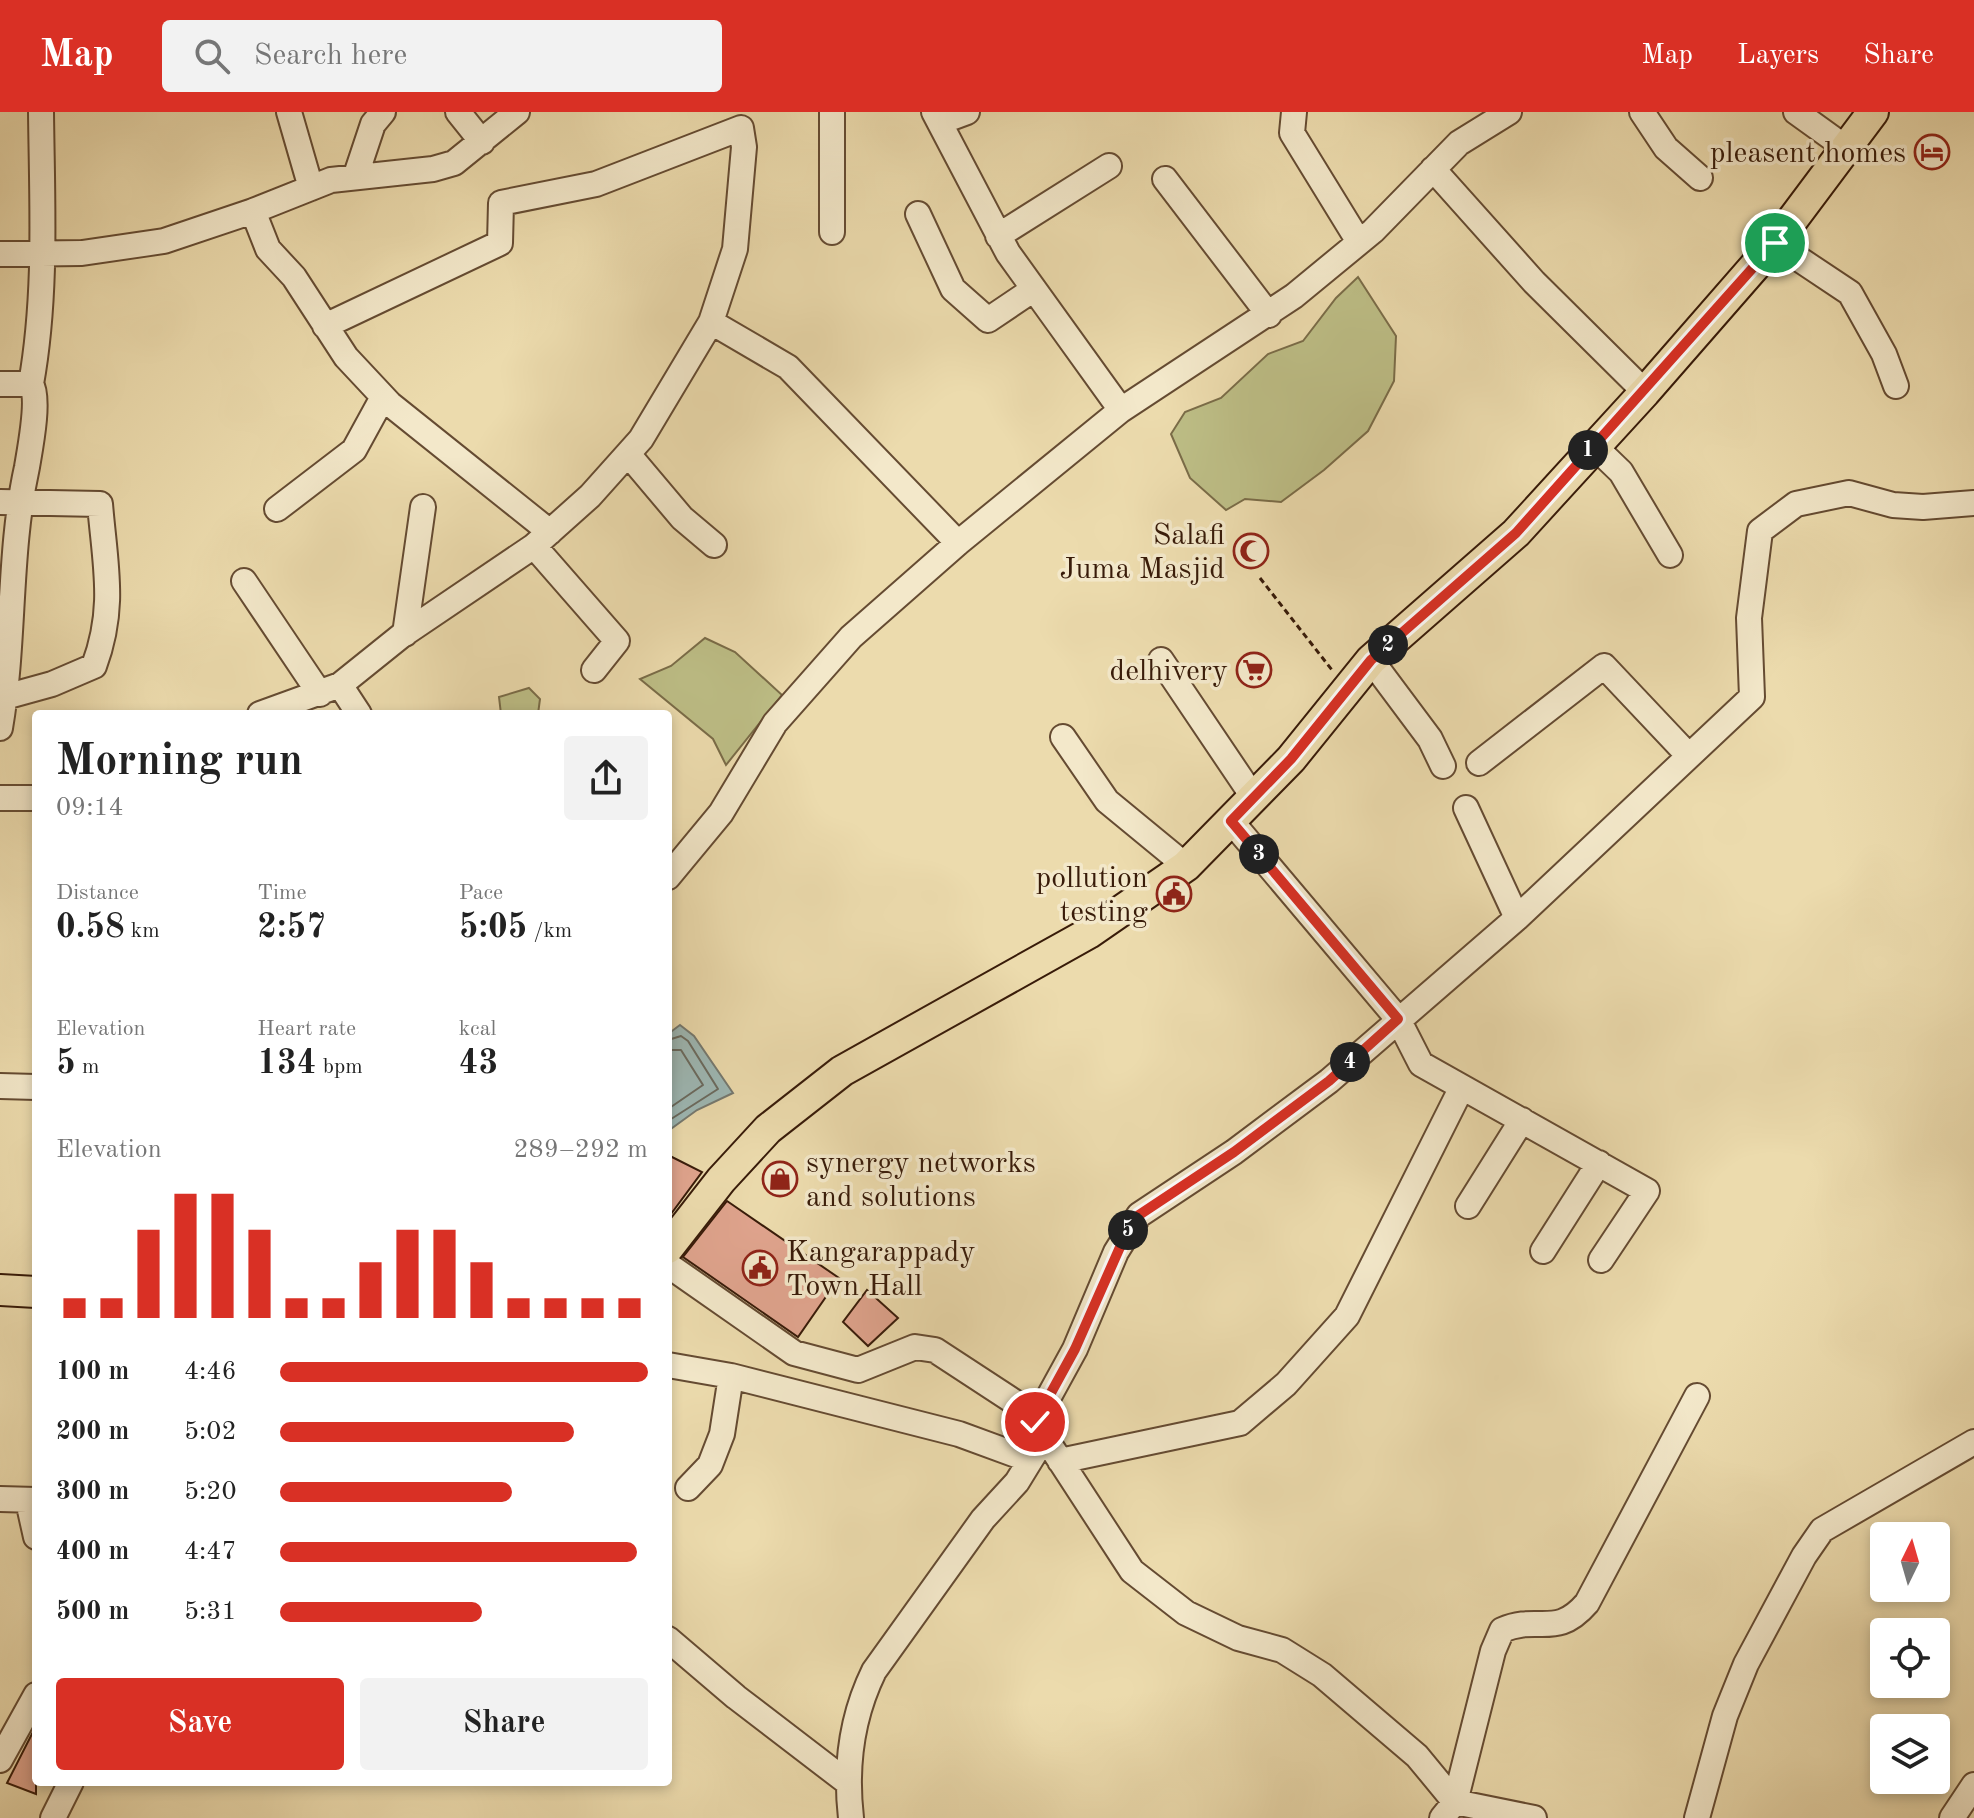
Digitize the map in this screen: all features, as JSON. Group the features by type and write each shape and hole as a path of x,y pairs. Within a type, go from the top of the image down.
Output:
{"main road":[{"path":"672,1243 721,1180 768,1129 842,1071 1089,933 1186,866 1291,759 1371,660 1516,533 1593,445 1645,392 1775,243 1873,112"},
{"path":"0,1290 32,1292"}],"street":[{"path":"0,728 5,697 10,502 31,447 36,392 31,384 39,342 43,254 41,112"},
{"path":"289,112 311,188"},
{"path":"356,175 373,124 383,112"},
{"path":"458,112 482,142"},
{"path":"0,254 116,249 164,241 356,175 407,174 433,169 454,163 517,112"},
{"path":"832,112 832,232"},
{"path":"967,112 937,117 998,236 1121,410"},
{"path":"1294,112 1292,133 1359,242"},
{"path":"672,872 721,813 775,723 851,637 958,543 1121,410 1269,315 1359,242 1459,143 1509,112"},
{"path":"1642,112 1666,148 1700,178"},
{"path":"1796,112 1846,148"},
{"path":"274,710 314,699 542,539 590,496 628,454 675,385 711,322 735,249 744,147 741,128 596,184 501,203 500,243 325,326"},
{"path":"998,236 1109,166"},
{"path":"1433,169 1534,282 1645,392"},
{"path":"1165,179 1269,315"},
{"path":"253,211 268,249 294,277 346,357 383,397 542,539 617,641 594,670"},
{"path":"918,214 953,289 988,320 1034,289"},
{"path":"1775,243 1850,293 1884,354 1896,386"},
{"path":"711,322 788,367 958,543"},
{"path":"0,384 31,384"},
{"path":"277,509 354,450 383,397"},
{"path":"1593,445 1621,472 1670,555"},
{"path":"628,454 682,518 714,545"},
{"path":"851,1818 847,1782 862,1696 874,1671 983,1519 1017,1482 1030,1460 1039,1430 1122,1241 1139,1215 1234,1152 1329,1081 1517,918 1752,697 1749,618 1760,531 1796,504 1849,493 1908,506 1974,503"},
{"path":"5,697 52,684 94,666 106,634 109,586 100,504 10,502"},
{"path":"405,634 423,507"},
{"path":"244,581 314,699 347,710"},
{"path":"1161,660 1254,798"},
{"path":"1371,660 1430,739 1443,766"},
{"path":"1479,763 1604,666 1689,756"},
{"path":"1063,737 1107,801 1186,866"},
{"path":"0,798 32,798"},
{"path":"1466,808 1517,918"},
{"path":"1231,821 1398,1019 1421,1064 1647,1191 1601,1260"},
{"path":"0,1086 32,1087"},
{"path":"1060,1461 1240,1423 1286,1384 1347,1316 1462,1087"},
{"path":"1468,1206 1522,1120"},
{"path":"1543,1251 1599,1163"},
{"path":"672,1268 794,1353 858,1370 915,1347 935,1350 1016,1403 1039,1430 1132,1571 1186,1613 1238,1638 1282,1650 1322,1675 1417,1756 1449,1810"},
{"path":"672,1365 731,1376 959,1434 1030,1460"},
{"path":"688,1488 710,1465 722,1434 731,1376"},
{"path":"1449,1810 1493,1651 1502,1630 1515,1625 1562,1623 1574,1618 1587,1603 1697,1396"},
{"path":"1697,1818 1725,1716 1746,1664 1804,1556 1822,1530 1974,1442"},
{"path":"0,1499 32,1501"},
{"path":"672,1642 736,1697 847,1782"},
{"path":"0,1760 32,1702"},
{"path":"1952,1818 1974,1785"},
{"path":"53,1818 69,1786"},
{"path":"1449,1810 1534,1818"}],"path":[{"path":"1260,578 1347,688"}],"green space":[{"path":"1358,277 1396,336 1394,381 1368,431 1281,502 1245,499 1226,510 1190,478 1171,434 1185,412 1221,398 1268,354 1303,341 1336,298"},
{"path":"705,638 735,652 782,695 726,765 713,739 640,679 671,666"},
{"path":"529,688 540,699 539,710 501,710 499,697"}],"water":[{"path":"680,1025 694,1036 733,1093 697,1110 672,1128 672,1031"}],"building":[{"path":"672,1157 702,1172 672,1213"},
{"name":"Kangarappady Town Hall","path":"727,1201 839,1278 798,1337 683,1257"},
{"path":"867,1290 898,1318 868,1346 843,1322"},
{"path":"32,1734 32,1786 36,1786 36,1794 7,1783"}],"place":[{"name":"pleasent homes","path":"1932,152"},
{"name":"Salafi Juma Masjid","path":"1251,551"},
{"name":"delhivery","path":"1254,670"},
{"name":"pollution testing","path":"1174,894"},
{"name":"synergy networks and solutions","path":"780,1179"},
{"name":"Kangarappady Town Hall","path":"760,1268"}],"route":[{"path":"1035,1422 1075,1349 1116,1252 1139,1215 1234,1152 1329,1081 1398,1019 1231,821 1291,759 1371,660 1516,533 1775,243"}]}
